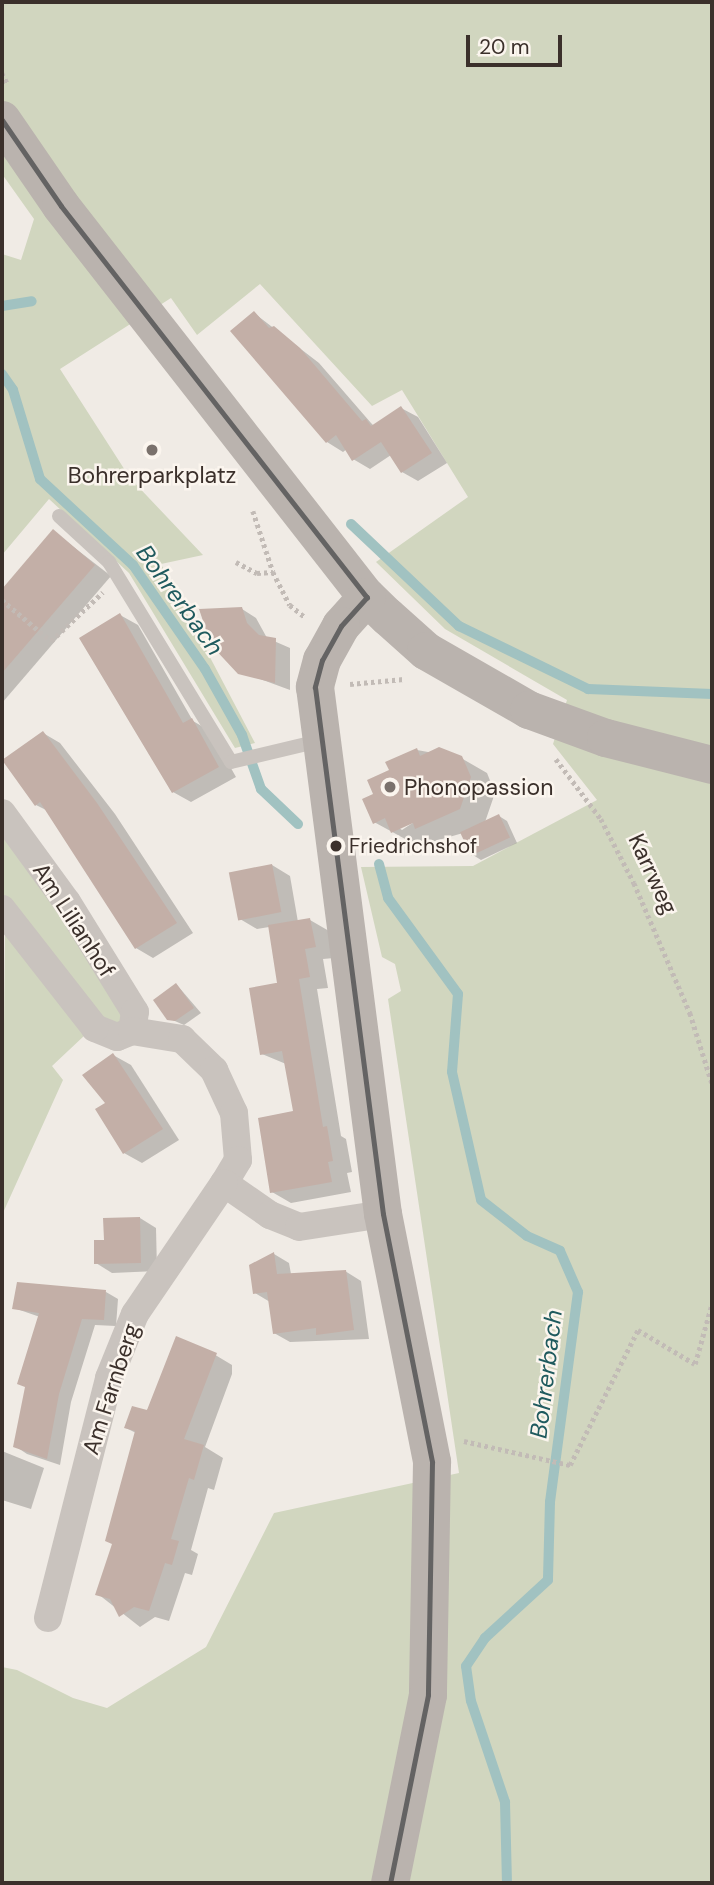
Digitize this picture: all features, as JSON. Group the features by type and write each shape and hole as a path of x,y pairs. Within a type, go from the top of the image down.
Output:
{"street":[{"path":"2,120 61,206 367,597 426,651 444,661 525,722 606,738 712,765"},
{"path":"367,597 333,641 315,687 319,741 383,1214 429,1436 434,1538 428,1695 390,1883"},
{"name":"Am Lilianhof","path":"2,813 67,902 135,1012 132,1031"},
{"name":"Am Lilianhof","path":"2,909 96,1028 117,1037 132,1031 182,1039 214,1070 234,1113 238,1160 224,1183"},
{"path":"224,1183 270,1215 299,1227 383,1214"},
{"name":"Am Farnberg","path":"48,1618 73,1509 120,1352 135,1314 224,1183"}],"lane":[{"path":"59,516 109,562 231,762 267,750 319,741"}],"path":[{"path":"267,470 247,491 273,572 290,605 333,641"},
{"path":"236,562 257,573 273,572"},
{"path":"2,600 51,641 119,578"},
{"path":"315,687 435,677 444,661"},
{"name":"Karrweg","path":"525,722 601,818 690,1013 712,1083"},
{"path":"429,1436 570,1465 638,1330 695,1364 712,1303"}],"green space":[{"path":"2,2 712,2 712,1883 2,1883 2,1667 17,1670 73,1698 107,1708 206,1647 274,1513 459,1473 388,999 401,991 395,964 382,957 361,867 473,866 597,800 553,744 567,700 445,629 376,562 468,497 402,390 372,406 260,284 197,335 171,298 60,369 130,478 203,555 161,564 255,743 235,748 129,573 49,499 2,555 2,254 21,260 34,219 2,174"},
{"path":"2,830 56,900 125,1021 118,1025 106,1021 2,896"},
{"path":"5,931 85,1035 52,1066 63,1080 2,1215"}],"building":[{"path":"254,311 269,328 274,326 300,348 362,421 366,419 371,426 401,406 432,453 401,473 381,442 352,461 336,435 326,443 230,331"},
{"path":"53,529 95,565 2,673 2,589"},
{"path":"242,607 247,623 259,635 276,638 275,683 238,674 211,645 199,609"},
{"path":"120,613 183,723 192,718 219,767 172,793 79,638"},
{"path":"43,731 97,803 177,923 135,949 40,802 35,806 2,760"},
{"name":"Friedrichshof","path":"439,747 462,756 471,777 460,809 415,829 413,823 391,833 385,818 373,824 362,799 373,794 367,780 389,770 385,762 417,748 420,756"},
{"path":"499,814 510,838 471,856 460,832"},
{"path":"272,864 281,912 238,920 229,872"},
{"path":"310,918 316,947 305,949 310,977 299,979 323,1127 327,1126 333,1161 328,1162 332,1182 270,1193 258,1118 293,1111 282,1051 260,1055 249,988 277,983 268,925"},
{"path":"176,983 194,1008 175,1021 167,1020 153,1000"},
{"path":"113,1053 163,1129 123,1154 95,1109 105,1103 82,1075"},
{"path":"140,1217 141,1263 94,1264 94,1240 104,1240 103,1218"},
{"path":"274,1252 277,1274 346,1270 354,1330 316,1335 316,1328 273,1334 267,1292 253,1294 249,1265"},
{"path":"17,1282 106,1290 104,1320 82,1319 59,1394 47,1459 13,1447 25,1387 17,1384 39,1313 12,1309"},
{"path":"176,1336 217,1353 184,1439 204,1445 194,1480 189,1478 171,1539 179,1541 172,1565 165,1563 149,1611 134,1607 119,1617 110,1599 95,1595 112,1544 105,1541 135,1431 124,1428 132,1406 147,1410"}],"waterway":[{"path":"2,306 32,301"},
{"name":"Bohrerbach","path":"2,374 13,390 40,479 133,565 205,669 242,735 261,789 298,824"},
{"path":"351,524 459,626 588,689 712,694"},
{"name":"Bohrerbach","path":"379,864 388,898 458,994 452,1072 481,1200 527,1236 560,1251 578,1292 550,1502 548,1580 485,1638 466,1666 471,1701 505,1802 507,1883"}],"transit line":[{"path":"2,120 61,206 367,597"},
{"path":"367,597 341,626 322,660 315,687 383,1214 432,1462 428,1695 390,1883"}],"place":[{"name":"Bohrerparkplatz","path":"152,450"},
{"name":"Phonopassion","path":"390,787"},
{"name":"Friedrichshof","path":"336,846"}]}
